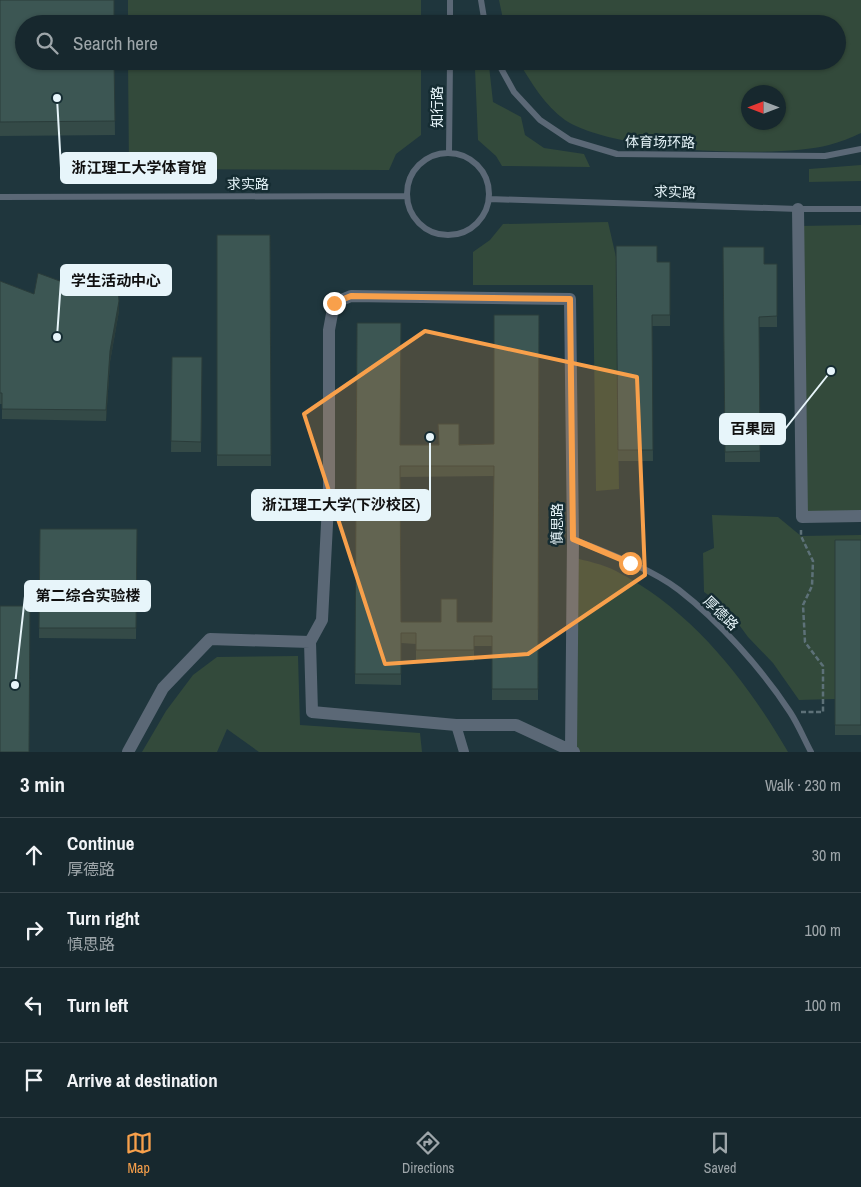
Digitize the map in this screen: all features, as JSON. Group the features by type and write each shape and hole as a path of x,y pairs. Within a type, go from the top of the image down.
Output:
{"street":[{"path":"798,209 802,517 861,516"},
{"name":"慎思路","path":"310,642 322,620 329,486 329,330 334,303 351,296 570,299 573,751"},
{"path":"128,752 163,688 210,639 310,642 312,712 456,725 516,726 573,751"},
{"path":"456,725 464,752"}],"lane":[{"path":"450,0 450,15"},
{"path":"481,0 484,15"},
{"name":"知行路","path":"449,152 450,70"},
{"name":"体育场环路","path":"502,70 514,92 540,120 570,140 616,154 825,156 861,149"},
{"path":"449,152 463,155 475,162 486,178 489,199 485,212 477,223 466,231 453,235 440,234 422,225 409,209 406,196 408,182 414,170 424,160 436,154 449,152"},
{"name":"求实路","path":"0,197 406,196"},
{"name":"求实路","path":"489,199 798,209 861,209"},
{"name":"厚德路","path":"573,539 630,563 678,590 719,627 760,672 790,712 811,752"}],"path":[{"path":"790,712 824,712 823,666 805,642 803,605 812,586 813,562 801,536 802,517"}],"highlighted area":[{"path":"425,331 637,377 645,575 528,654 385,664 304,414"}],"green space":[{"path":"128,0 421,0 421,15 128,15"},
{"path":"499,0 861,0 861,133 845,140 829,145 771,152 694,150 655,146 588,131 565,120 545,101 524,70 846,70 846,15 502,15"},
{"path":"128,70 421,70 421,135 396,154 389,170 129,169"},
{"path":"475,70 489,70 493,102 521,117 525,135 544,148 584,154 590,167 502,166 496,156 478,140"},
{"path":"861,165 861,181 809,182 809,169"},
{"path":"608,222 616,257 619,489 596,491 593,285 473,285 473,252 490,240 503,224"},
{"path":"861,225 861,516 802,517 798,226"},
{"path":"712,515 778,517 801,536 861,535 861,551 835,551 835,699 799,700 773,663 748,637 726,607 704,592 703,553 714,548"},
{"path":"572,557 616,571 643,587 693,626 735,673 772,725 788,752 574,752"},
{"path":"298,656 300,725 420,733 422,752 259,752 227,729 217,752 142,752 166,711 193,675 217,657"}],"building":[{"path":"0,0 114,0 114,15 15,15 15,70 114,70 115,121 0,122"},
{"path":"217,235 270,235 271,455 217,455"},
{"path":"616,246 657,246 657,262 670,262 670,315 652,315 653,450 618,450"},
{"path":"723,247 764,247 764,264 777,264 777,316 759,317 760,451 725,452"},
{"path":"116,269 119,301 110,351 106,410 2,409 2,393 0,393 0,281 34,294 38,273 68,284"},
{"path":"494,315 539,315 538,689 492,689 492,636 474,636 474,650 416,650 416,633 401,633 401,674 355,674 357,323 401,323 400,445 439,445 438,424 459,424 459,445 494,444","holes":["400,466 494,466 492,622 457,622 457,599 441,599 441,622 401,622"]},
{"path":"172,357 202,357 201,442 171,441"},
{"path":"40,529 137,529 136,628 39,628"},
{"path":"835,540 861,540 861,725 835,725"},
{"path":"0,606 30,606 29,752 0,752"}],"place":[{"name":"浙江理工大学体育馆","path":"57,98"},
{"name":"学生活动中心","path":"57,337"},
{"name":"百果园","path":"831,371"},
{"name":"浙江理工大学(下沙校区)","path":"430,437"},
{"name":"第二综合实验楼","path":"15,685"}],"route":[{"path":"334,303 351,296 570,299 573,539 630,563"}]}
